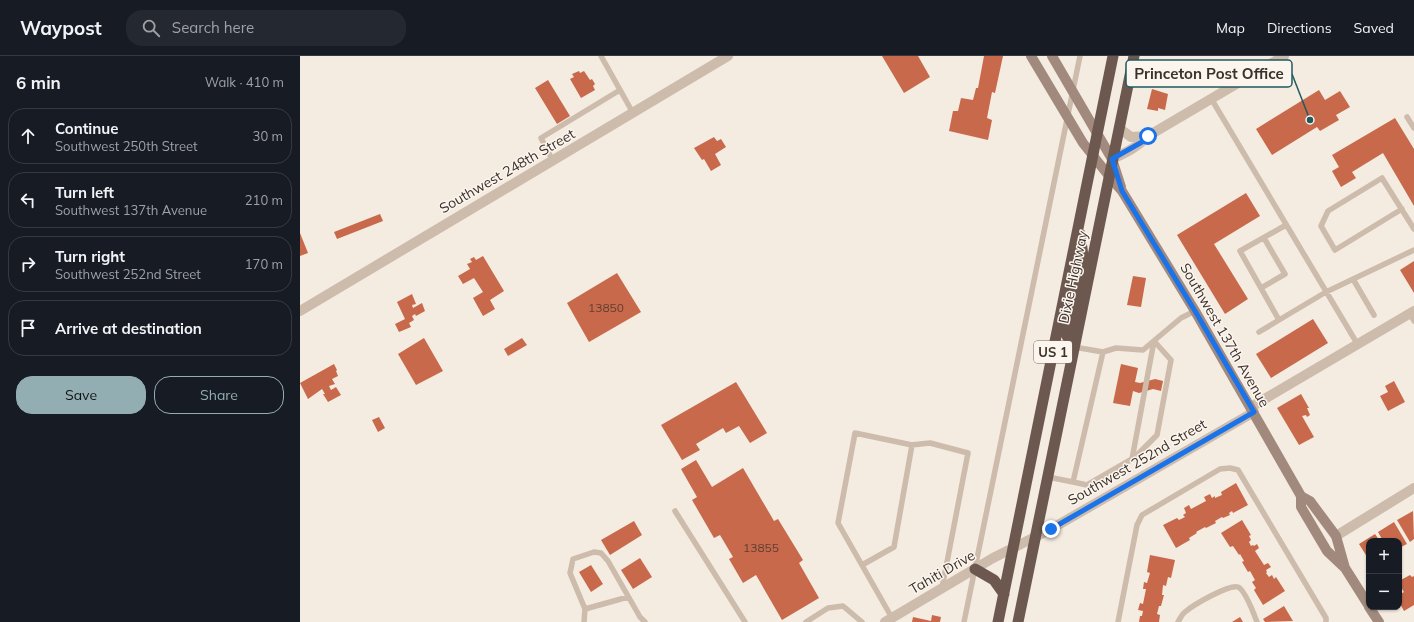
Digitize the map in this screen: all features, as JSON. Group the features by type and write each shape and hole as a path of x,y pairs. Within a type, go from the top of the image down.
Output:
{"highway":[{"name":"Dixie Highway","path":"998,622 1113,56"},
{"name":"Dixie Highway","path":"1018,622 1134,56"},
{"path":"1074,347 1067,336 1067,328 1083,256 1079,224"},
{"path":"975,569 994,580 1004,594"}],"main road":[{"name":"Southwest 137th Avenue","path":"1031,56 1079,137 1122,191 1253,409 1301,496 1301,507 1327,551 1345,568 1366,602"},
{"name":"Southwest 137th Avenue","path":"1052,56 1112,159 1122,191"},
{"name":"Southwest 137th Avenue","path":"1301,496 1310,501 1336,536 1345,568"},
{"name":"Southwest 137th Avenue","path":"1371,610 1379,622"}],"street":[{"name":"Southwest 248th Street","path":"300,311 728,56"},
{"path":"1112,159 1142,142 1148,136 1212,100 1284,56"},
{"path":"1119,128 1131,137 1148,136"},
{"name":"Southwest 252nd Street","path":"1013,548 1035,537 1253,409 1358,345 1413,315"},
{"path":"1336,536 1414,488"},
{"name":"Tahiti Drive","path":"888,620 1013,548"}],"lane":[{"path":"601,56 633,113"},
{"path":"964,622 1080,56"},
{"path":"553,160 541,138 620,90"},
{"path":"1212,100 1358,345"},
{"path":"1407,117 1414,128"},
{"path":"1402,209 1335,250 1321,226 1328,211 1382,178 1402,209 1414,229"},
{"path":"1279,320 1240,252 1286,225"},
{"path":"1261,288 1285,274 1264,238"},
{"path":"1258,332 1326,292 1414,250"},
{"path":"1353,279 1374,315"},
{"path":"1074,347 1103,352 1116,348 1143,350 1180,319 1195,311"},
{"path":"1048,478 1087,485 1132,459 1157,435 1171,360 1154,340"},
{"path":"1132,459 1154,340"},
{"path":"1073,482 1103,352"},
{"path":"888,620 862,565 838,523 855,433 911,445 930,443 968,453 942,588"},
{"path":"862,565 894,547 911,445"},
{"path":"1118,622 1137,525 1142,515 1220,469 1230,468 1238,470 1326,618 1326,622"},
{"path":"675,511 745,622"},
{"path":"584,622 585,609 570,573 573,559 594,552 601,553 608,561 640,617 645,622"},
{"path":"1178,622 1185,612 1214,594 1233,587 1239,588 1244,594 1258,622"},
{"path":"585,609 628,597"},
{"path":"806,622 828,608 843,606 862,622"}],"building":[{"path":"882,56 918,56 930,77 904,93"},
{"path":"984,56 1003,56 995,93 992,92 987,118 992,120 988,140 949,131 953,111 958,111 961,98 973,100 976,88 978,88"},
{"path":"579,71 580,73 584,71 590,80 592,79 595,84 593,86 595,90 581,98 570,79 574,77 572,74"},
{"path":"548,80 570,116 557,124 535,88"},
{"path":"1152,89 1168,94 1165,110 1158,108 1158,111 1147,109"},
{"path":"1319,90 1325,100 1340,91 1350,107 1336,115 1339,120 1320,131 1317,127 1272,155 1256,129"},
{"path":"1395,118 1414,149 1414,206 1383,153 1352,172 1356,178 1341,187 1332,171 1339,167 1332,155"},
{"path":"714,137 717,141 721,139 726,147 715,154 721,165 711,171 704,159 702,160 694,148"},
{"path":"1246,193 1260,216 1214,244 1248,299 1225,314 1177,235"},
{"path":"380,214 383,221 337,239 334,232"},
{"path":"300,233 308,253 300,256"},
{"path":"483,256 504,291 490,300 495,309 483,316 473,298 483,292 474,278 463,284 458,276 470,269 467,264 472,262 470,259 474,257 476,260"},
{"path":"1414,261 1414,293 1400,270"},
{"path":"617,273 641,312 589,342 567,303"},
{"path":"1133,276 1146,278 1141,307 1127,305"},
{"path":"412,294 416,304 412,305 413,308 422,303 425,311 416,316 415,314 412,316 414,320 409,323 411,327 399,332 395,324 405,319 397,302"},
{"path":"1313,319 1328,343 1271,378 1256,354"},
{"path":"424,338 443,371 416,385 398,354"},
{"path":"522,338 527,345 508,356 504,349"},
{"path":"334,364 338,376 332,379 335,384 329,386 331,390 336,387 341,395 328,402 322,389 308,399 300,383"},
{"path":"1121,364 1138,368 1135,382 1140,383 1155,379 1163,381 1161,391 1153,389 1139,393 1133,391 1130,406 1113,403"},
{"path":"1394,381 1405,402 1388,411 1380,396 1388,392 1385,386"},
{"path":"736,382 767,433 750,443 739,426 726,433 723,428 696,444 700,450 682,460 661,425"},
{"path":"1301,394 1309,408 1307,408 1310,415 1307,417 1306,415 1302,416 1314,437 1299,445 1277,408"},
{"path":"379,417 385,428 378,432 372,420"},
{"path":"696,460 712,487 743,468 774,521 778,519 803,560 799,563 819,598 782,620 756,575 743,583 729,559 733,557 720,535 714,538 692,500 697,497 681,469"},
{"path":"1236,483 1248,505 1233,513 1232,511 1229,513 1230,515 1223,518 1222,517 1215,521 1216,523 1196,532 1197,533 1189,538 1190,540 1176,548 1163,525 1177,518 1179,520 1185,517 1183,515 1186,513 1184,508 1189,505 1191,509 1206,501 1204,497 1210,494 1212,498 1222,495 1221,492"},
{"path":"1413,511 1414,539 1410,542 1397,520"},
{"path":"1242,520 1251,535 1249,536 1251,540 1249,542 1251,546 1257,544 1259,548 1255,551 1264,565 1268,563 1271,567 1266,570 1266,573 1269,577 1272,575 1274,579 1276,577 1285,591 1263,605 1254,590 1256,588 1252,582 1255,580 1250,571 1248,572 1242,562 1244,561 1240,554 1239,555 1233,546 1230,547 1221,533"},
{"path":"634,521 642,535 610,555 601,540"},
{"path":"1394,522 1407,544 1402,546 1402,538 1381,538 1378,532"},
{"path":"1375,534 1378,538 1369,538"},
{"path":"1366,540 1366,555 1359,544"},
{"path":"1150,555 1175,560 1171,578 1168,577 1166,586 1163,585 1162,595 1164,595 1157,614 1160,615 1159,622 1139,622 1143,611 1138,610 1140,603 1143,604 1146,589 1143,589 1144,582 1147,583 1150,573 1147,572"},
{"path":"640,558 652,577 633,589 621,570"},
{"path":"591,565 603,584 591,592 579,572"},
{"path":"1410,575 1412,577 1414,576 1414,605 1404,611 1402,607 1402,593 1404,592 1402,589 1402,579"},
{"path":"1284,606 1293,621 1265,622 1263,619"},
{"path":"932,615 941,617 940,622 912,622 913,617 931,621"},
{"path":"1240,617 1243,622 1232,622"}],"place":[{"name":"Princeton Post Office","path":"1310,120"}],"route":[{"path":"1051,529 1254,412 1122,191 1112,159 1142,142 1148,136"}]}
